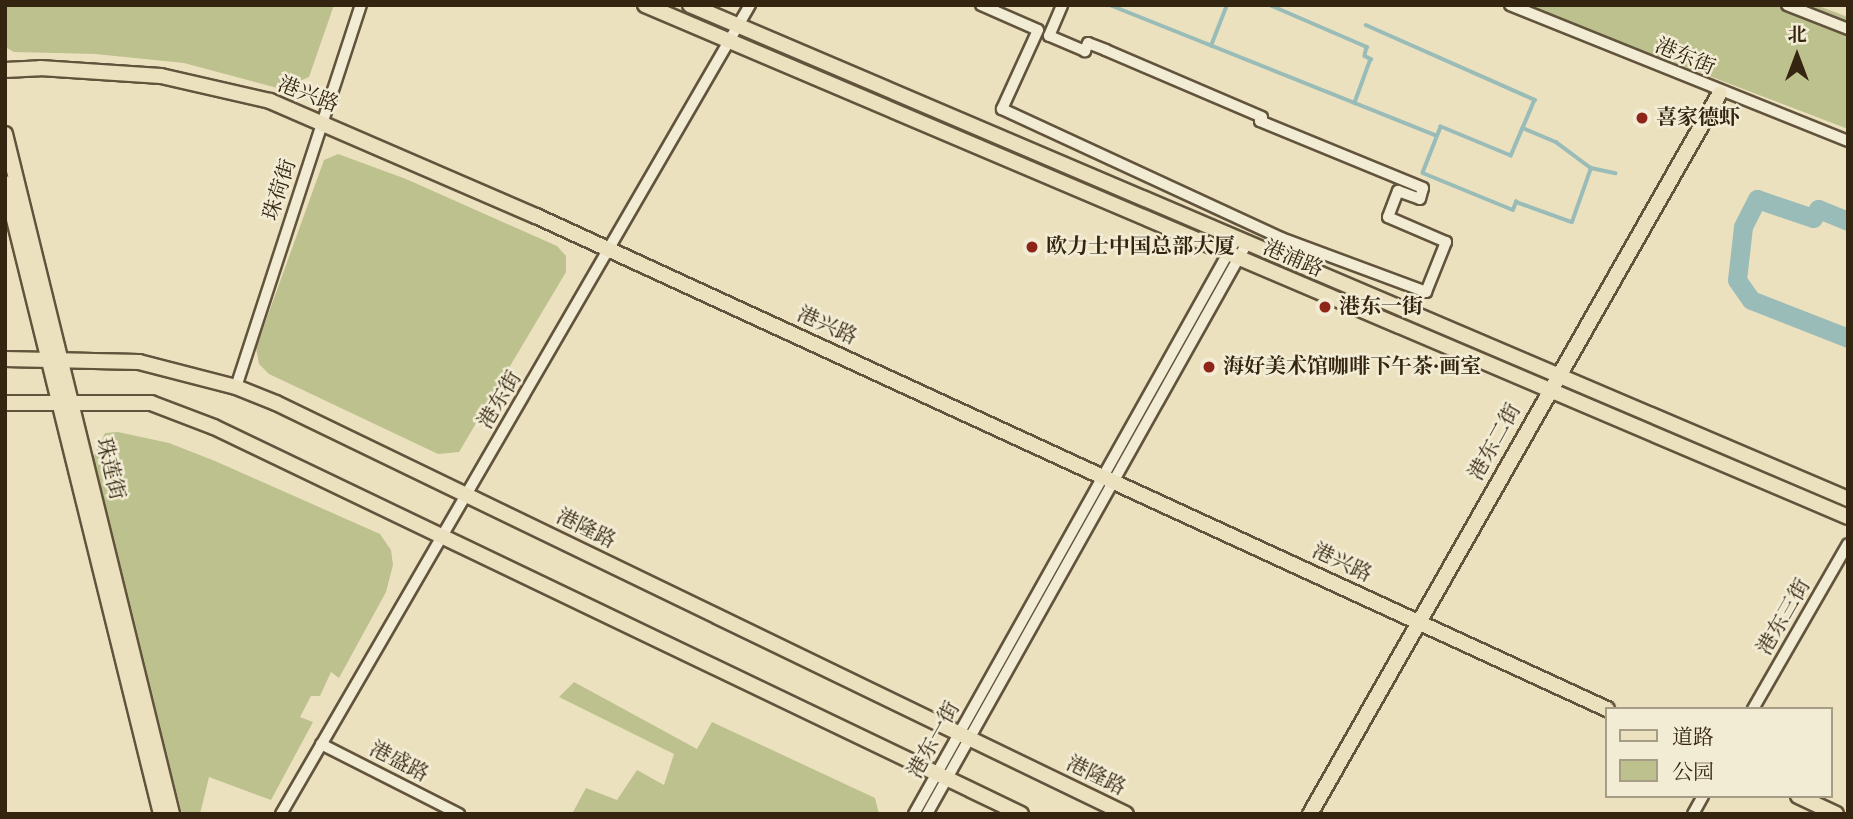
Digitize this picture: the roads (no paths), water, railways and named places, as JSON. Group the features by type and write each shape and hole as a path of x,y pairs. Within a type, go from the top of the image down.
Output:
{"main road":[{"name":"港浦路","path":"645,5 1848,517"},
{"name":"港浦路","path":"690,5 1848,499"},
{"name":"港兴路","path":"5,71 40,68 160,76 270,101 610,250 1109,477 1604,708"},
{"name":"港东二街","path":"1310,814 1420,623 1557,374 1720,93"},
{"name":"珠莲街","path":"5,134 160,814"},
{"name":"珠莲街","path":"5,183 55,360"},
{"name":"港隆路","path":"5,359 139,362 236,387 466,494 1126,814"},
{"name":"珠莲街","path":"65,402 172,814"},
{"path":"5,403 151,403 267,449 1021,814"},
{"path":"1801,798 1836,814"}],"street":[{"name":"珠荷街","path":"236,387 361,5"},
{"name":"港东街","path":"281,814 750,5"},
{"path":"981,5 1038,30 1002,109 1281,238 1426,292 1446,242 1388,216 1398,191 1420,200 1423,188 1260,121 1262,117 1106,50 1088,43 1085,51 1049,36 1062,5"},
{"name":"港东街","path":"1510,5 1720,93 1848,141"},
{"path":"1787,5 1848,29"},
{"name":"港东一街","path":"914,814 942,776 1233,256 1236,239 1241,240"},
{"name":"港东三街","path":"1754,707 1848,544"},
{"name":"港盛路","path":"321,744 459,814"},
{"name":"港东一街","path":"927,814 942,776"},
{"path":"1693,814 1702,798"}],"waterway":[{"path":"1110,5 1437,136"},
{"path":"1211,46 1227,5"},
{"path":"1270,5 1367,47 1365,56 1371,59 1355,103"},
{"path":"1366,25 1535,100 1523,128 1556,142 1591,168 1615,173"},
{"path":"1523,128 1511,156 1441,127 1423,173 1513,210 1516,202 1572,222 1591,168"},
{"path":"1848,221 1818,209 1813,218 1757,199 1743,227 1737,280 1751,300 1848,338"}],"place":[{"name":"喜家德虾","path":"1642,118"},
{"name":"欧力士中国总部大厦","path":"1032,247"},
{"name":"港东一街","path":"1325,307"},
{"name":"海好美术馆咖啡下午茶·画室","path":"1209,367"}]}
